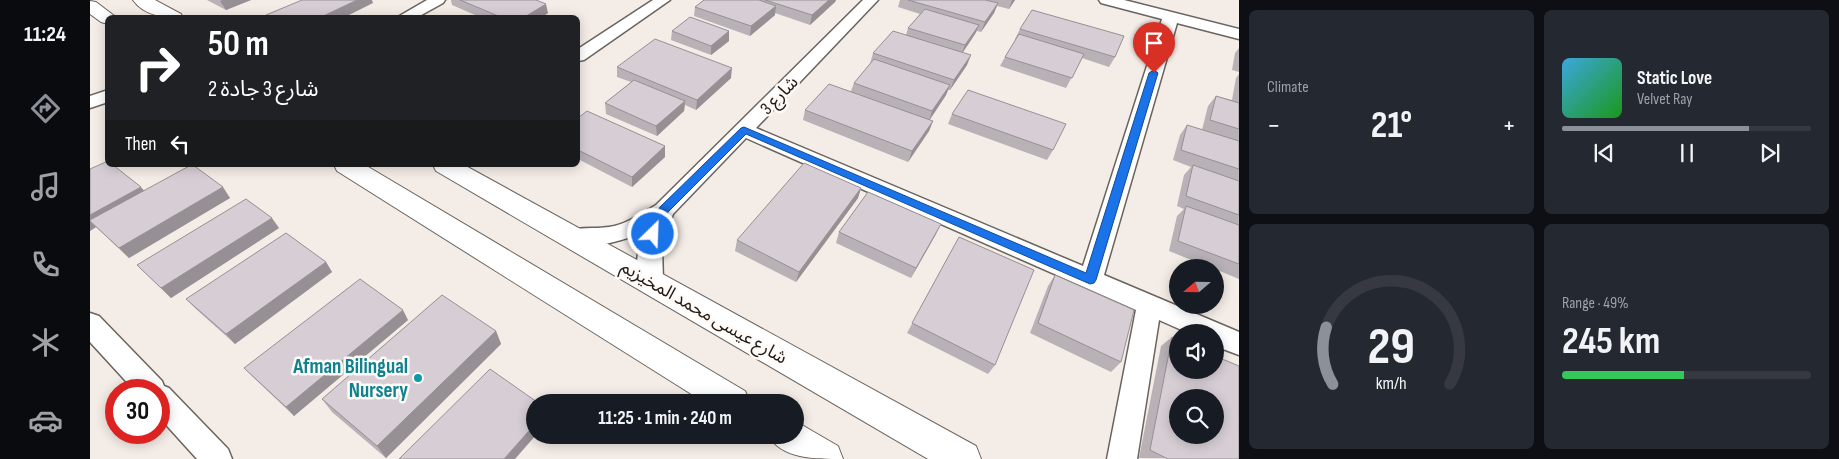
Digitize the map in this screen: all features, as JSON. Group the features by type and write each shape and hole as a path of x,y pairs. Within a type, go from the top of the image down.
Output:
{"street":[{"path":"142,0 169,15"},
{"path":"580,55 663,0"},
{"name":"شارع 3","path":"573,237 612,234 640,225 664,210 871,0"},
{"path":"1106,0 1239,34"},
{"path":"408,15 430,1"},
{"path":"1090,280 1171,16"},
{"path":"90,105 105,97"},
{"path":"90,105 105,101"},
{"path":"744,130 1192,324"},
{"path":"355,167 720,394"},
{"name":"شارع عيسى محمد المخيزيم","path":"449,167 964,459"},
{"name":"شارع 3","path":"651,282 648,257 653,234 664,210"},
{"path":"1122,459 1149,306"},
{"path":"90,324 142,379"},
{"path":"1224,338 1239,344"},
{"path":"170,409 217,459"},
{"path":"801,444 825,459"}],"building":[{"path":"302,0 357,0 325,15 266,15"},
{"path":"460,0 536,0 546,4 528,15 496,15"},
{"path":"704,0 759,0 776,6 751,26 695,7"},
{"path":"765,0 829,0 812,15"},
{"path":"908,0 985,0 998,3 985,22"},
{"path":"925,9 979,25 965,45 908,28"},
{"path":"1032,10 1124,36 1115,57 1020,29"},
{"path":"690,17 729,31 711,46 672,31"},
{"path":"893,31 971,55 954,80 873,53"},
{"path":"1019,34 1084,54 1072,78 1005,57"},
{"path":"655,39 732,68 697,100 617,67"},
{"path":"874,59 950,85 932,111 854,83"},
{"path":"634,80 685,101 656,126 605,103"},
{"path":"829,84 933,121 912,151 805,110"},
{"path":"968,90 1066,124 1053,150 952,114"},
{"path":"1216,96 1239,103 1239,129 1210,120"},
{"path":"587,111 665,146 632,177 580,151 580,116"},
{"path":"1187,125 1239,141 1239,169 1181,150"},
{"path":"105,162 105,167 116,167 141,187 90,215 90,169"},
{"path":"804,163 861,188 799,272 737,240"},
{"path":"1193,165 1239,181 1239,215 1186,196"},
{"path":"187,167 196,167 223,187 119,248 90,220"},
{"path":"868,192 941,224 916,268 839,232"},
{"path":"246,199 272,218 161,288 137,265"},
{"path":"1186,206 1239,225 1239,264 1178,241"},
{"path":"286,233 326,262 226,334 186,299"},
{"path":"959,237 1034,270 995,365 912,323"},
{"path":"1055,275 1134,310 1121,362 1038,323"},
{"path":"360,279 403,310 286,407 244,368"},
{"name":"Afman Bilingual Nursery","path":"442,295 496,331 377,446 322,399"},
{"path":"1169,352 1169,379 1224,379 1224,360 1239,366 1239,459 1168,459 1150,450"},
{"path":"490,369 526,394 526,434 504,459 399,459"}],"place":[{"name":"Afman Bilingual Nursery","path":"418,378"}],"route":[{"path":"653,234 664,210 744,130 1090,280 1154,73"}]}
